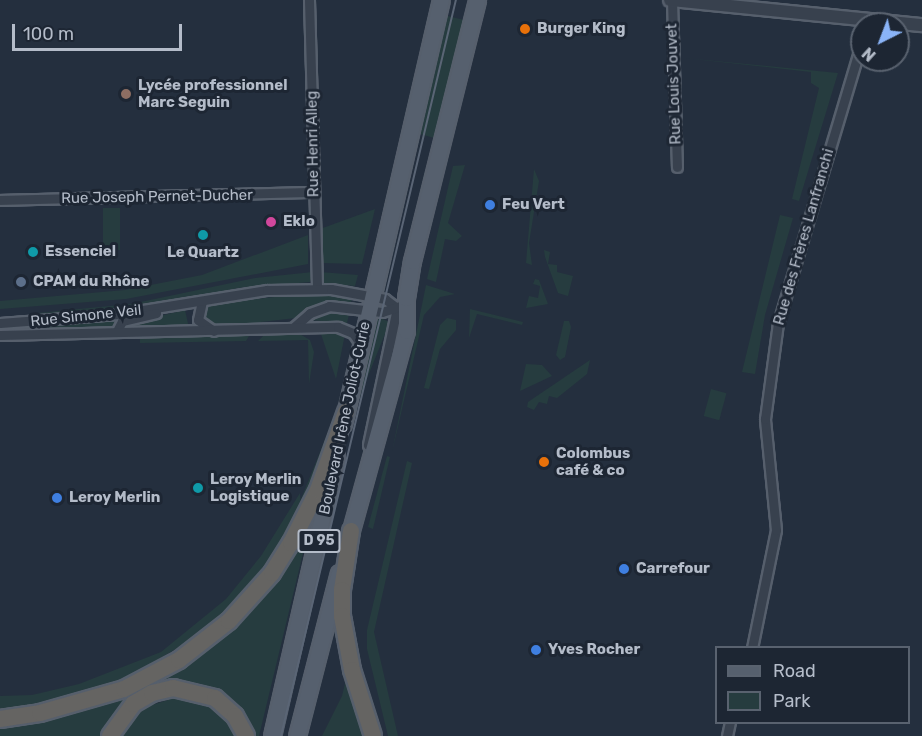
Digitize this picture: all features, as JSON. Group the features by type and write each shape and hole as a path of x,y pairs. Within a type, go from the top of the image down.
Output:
{"highway":[{"path":"0,719 40,713 124,689 179,660 229,621 272,573 291,543 318,490 346,412"},
{"path":"351,531 342,590 345,637 352,670 373,736"},
{"path":"110,736 133,704 152,693 173,688 215,698 235,716 246,736"}],"main road":[{"name":"Boulevard Irène Joliot-Curie","path":"272,736 441,0"},
{"name":"Boulevard Irène Joliot-Curie","path":"297,736 362,486 383,423 406,331 401,303 477,0"}],"street":[{"name":"Rue Henri Alleg","path":"309,0 317,288"},
{"path":"671,0 850,20"},
{"name":"Rue Louis Jouvet","path":"671,0 677,167"},
{"name":"Rue des Frères Lanfranchi","path":"752,646 776,530 765,419 778,323 853,72"},
{"name":"Rue Joseph Pernet-Ducher","path":"0,200 314,192"},
{"name":"Rue Simone Veil","path":"117,331 122,321 172,307 267,290 317,288 371,303"},
{"path":"202,301 198,320 215,331"},
{"path":"294,327 310,313 329,306 390,301 401,303"},
{"name":"Boulevard Irène Joliot-Curie","path":"371,303 401,303"},
{"name":"Rue Simone Veil","path":"0,323 172,307"},
{"name":"Rue Simone Veil","path":"0,335 117,331 215,331 294,327 345,328 361,345"}],"green space":[{"path":"444,15 464,20 434,138 417,133"},
{"path":"684,58 838,73 799,201 792,199 819,88 811,83 811,72"},
{"path":"465,165 448,223 462,236 456,241 445,239 436,282 427,279 453,166"},
{"path":"534,169 539,181 529,243 532,265 526,263"},
{"path":"103,208 120,208 120,250 103,250"},
{"path":"375,209 362,264 321,263 320,229"},
{"path":"780,215 793,218 765,315 755,374 742,372"},
{"path":"308,235 308,264 126,299 0,309 0,301 125,290 202,275"},
{"path":"544,250 550,252 548,264 557,265 557,272 573,276 568,296 558,293 545,257"},
{"path":"313,272 310,282 239,288 127,310 37,318 37,313 131,304 255,278"},
{"path":"320,272 358,275 355,286 322,283"},
{"path":"535,279 539,280 548,304 526,308 529,296 538,298 540,286 533,284"},
{"path":"426,285 455,294 440,297 424,315 392,452"},
{"path":"301,294 353,297 351,302 328,302 296,318 261,322 255,327 214,325 202,318 205,306 211,304"},
{"path":"470,309 523,322 522,325 477,314 469,338"},
{"path":"185,310 189,328 135,328 134,322"},
{"path":"328,310 350,311 347,323 310,320"},
{"path":"127,316 116,320 113,328 39,331 38,324"},
{"path":"375,316 390,322 228,722 214,716"},
{"path":"447,318 456,320 456,330 440,349 429,389 424,388 440,325"},
{"path":"564,321 569,321 571,327 565,357 560,360 556,355"},
{"path":"336,332 345,334 336,379 321,334"},
{"path":"298,333 310,340 314,352 309,384 308,340 258,341 265,334"},
{"path":"140,334 248,334 249,336 246,341 140,343"},
{"path":"590,360 587,374 557,398 549,396 547,404 539,402 534,410 527,407 528,402"},
{"path":"526,364 542,365 552,376 520,391"},
{"path":"711,389 726,393 719,420 704,416"},
{"path":"387,456 390,457 373,529 368,527"},
{"path":"407,461 412,463 374,632 398,736 388,736 367,649 367,630"},
{"path":"300,493 301,508 265,567 236,602 195,638 122,680 47,702 0,710 0,696 32,695 79,684 161,652 226,599 261,556"},
{"path":"311,520 259,736 253,736 241,713 218,692 201,684 182,681 163,683 127,700 104,736 0,736 0,724 181,665"},
{"path":"348,671 368,736 322,736 342,696"},
{"path":"177,697 212,707 223,716 236,736 119,736 140,709"}],"tram line":[{"path":"281,736 456,0"}],"place":[{"name":"Burger King","path":"525,29"},
{"name":"Lycée professionnel Marc Seguin","path":"126,94"},
{"name":"Feu Vert","path":"490,205"},
{"name":"Eklo","path":"271,222"},
{"name":"Le Quartz","path":"203,235"},
{"name":"Essenciel","path":"33,252"},
{"name":"CPAM du Rhône","path":"21,282"},
{"name":"Colombus café & co","path":"544,462"},
{"name":"Leroy Merlin Logistique","path":"198,488"},
{"name":"Leroy Merlin","path":"57,498"},
{"name":"Carrefour","path":"624,569"},
{"name":"Yves Rocher","path":"536,650"}]}
